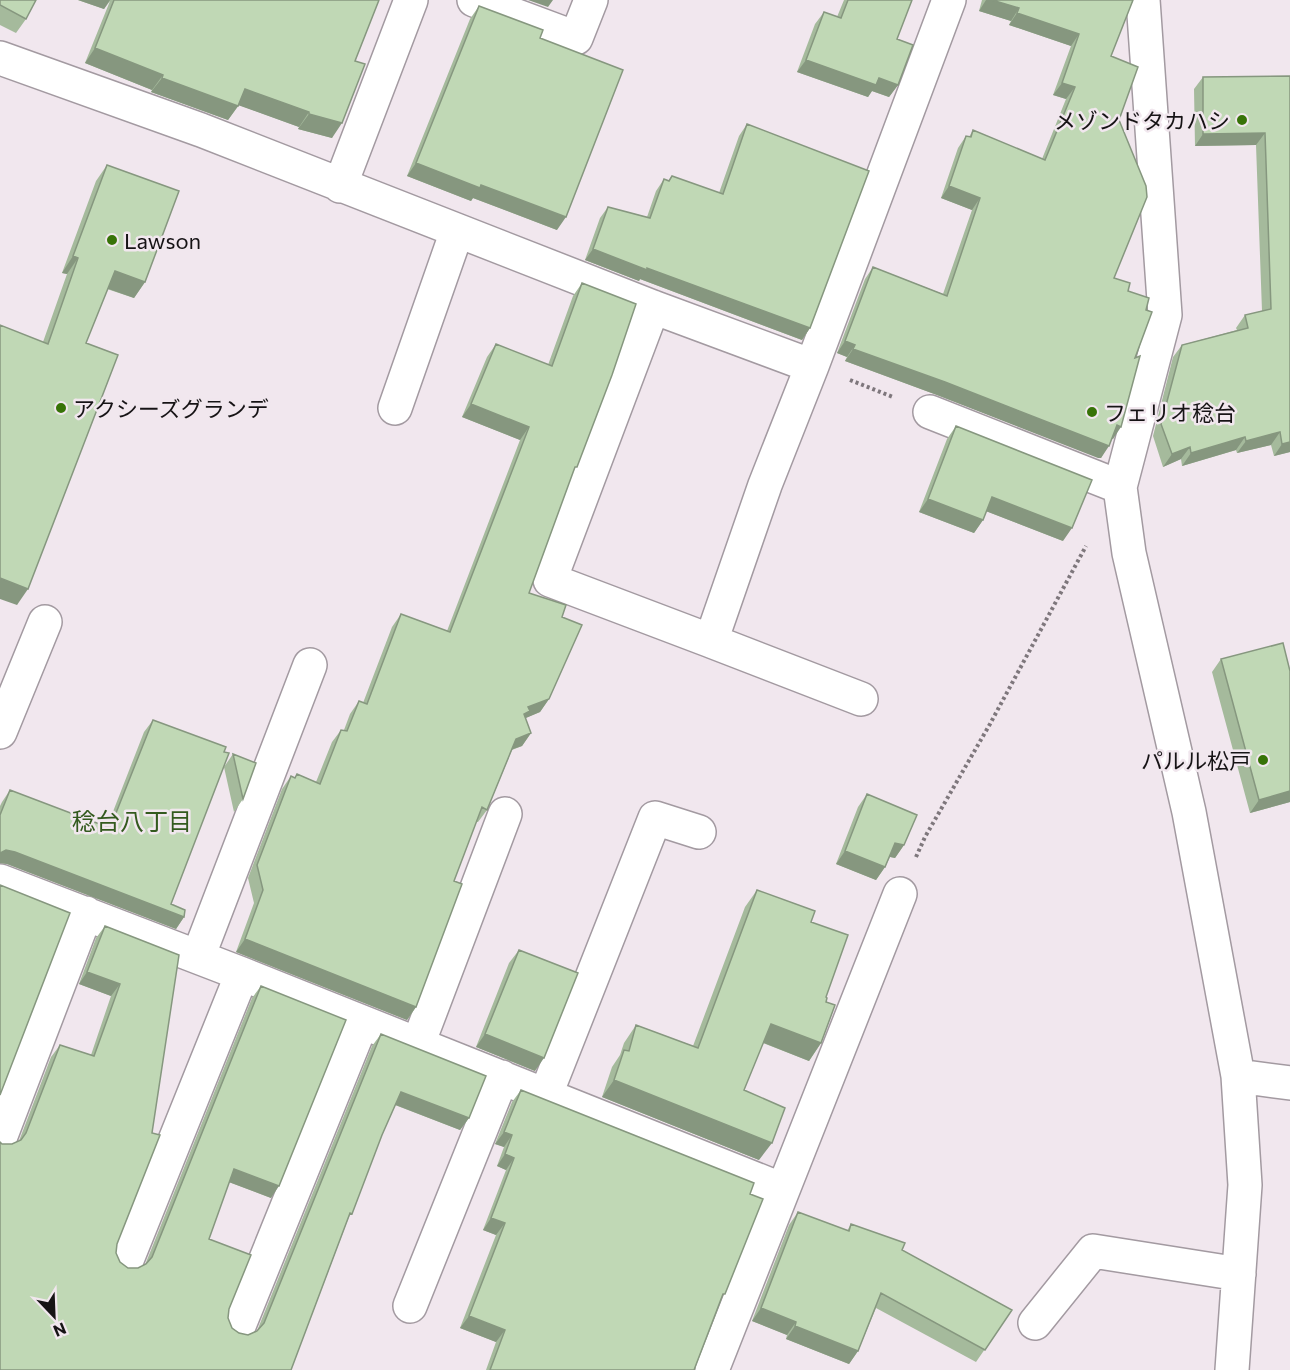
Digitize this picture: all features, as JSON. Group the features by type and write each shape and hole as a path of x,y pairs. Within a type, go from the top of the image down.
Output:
{"street":[{"path":"340,186 411,0"},
{"path":"474,0 576,38 591,0"},
{"path":"711,641 765,485 949,0"},
{"path":"1143,0 1165,315 1121,495 1129,553 1189,812 1238,1076 1245,1185 1232,1370"},
{"path":"0,58 201,130 653,307 812,366"},
{"path":"395,408 457,231"},
{"path":"653,307 550,580 861,699"},
{"path":"930,412 1121,495"},
{"path":"0,732 45,622"},
{"path":"198,957 310,665"},
{"path":"418,1044 506,814"},
{"path":"546,1094 655,818 699,832"},
{"path":"0,881 242,974 783,1190"},
{"path":"712,1370 900,894"},
{"path":"0,1138 86,914"},
{"path":"126,1262 242,974"},
{"path":"238,1328 362,1022"},
{"path":"1238,1076 1290,1083"},
{"path":"410,1306 502,1077"},
{"path":"1035,1323 1093,1251 1239,1274"}],"path":[{"path":"812,366 930,412"},
{"path":"900,894 925,837 990,724 1108,505 1121,495"}],"building":[{"path":"0,0 36,0 26,19 0,5"},
{"path":"114,0 379,0 355,61 365,64 342,123 309,114 309,112 245,89 238,106 162,78 163,75 95,48"},
{"path":"848,0 912,0 897,39 913,45 898,85 879,78 876,85 806,60 824,12 841,18"},
{"path":"992,0 1133,0 1111,56 1138,67 1119,120 1146,186 1147,197 1114,278 1130,283 1128,291 1149,298 1146,310 1152,312 1135,358 1140,356 1121,427 1117,425 1109,446 853,349 855,345 845,341 873,267 947,296 980,198 949,186 966,136 971,137 973,130 1045,160 1075,87 1062,83 1079,34 1017,13 1019,8"},
{"path":"479,6 543,30 540,38 623,70 566,217 481,185 480,188 416,163"},
{"path":"1290,76 1290,442 1282,444 1280,432 1246,441 1245,437 1191,453 1190,447 1172,454 1161,424 1182,345 1248,328 1245,315 1271,309 1265,133 1203,134 1203,77"},
{"path":"747,124 869,171 810,328 593,249 608,207 650,218 664,179 669,181 672,176 723,194"},
{"path":"107,165 179,191 145,282 115,271 86,343 118,355 28,589 0,578 0,325 48,344 78,258 73,256"},
{"path":"582,283 636,304 612,375 577,467 575,467 529,593 566,605 562,617 582,625 549,699 528,707 530,711 524,714 531,733 516,739 487,810 482,807 454,881 462,884 416,1007 245,939 263,890 257,865 291,776 295,778 297,774 320,784 341,730 347,731 359,701 367,704 401,614 450,632 529,427 471,404 496,344 552,366"},
{"path":"956,426 1092,480 1072,528 992,497 983,520 928,499"},
{"name":"パルル松戸","path":"1283,643 1290,671 1290,791 1259,800 1221,659"},
{"path":"153,720 226,747 224,752 229,753 171,904 185,910 184,917 15,852 6,850 0,853 0,815 10,790 110,828"},
{"path":"233,754 256,763 243,799"},
{"path":"867,794 917,815 904,845 895,843 885,867 845,851"},
{"path":"0,885 70,913 0,1095"},
{"path":"757,890 815,911 811,922 848,935 826,997 826,1002 835,1005 821,1043 771,1024 744,1090 785,1108 772,1143 614,1080 624,1050 629,1051 636,1025 698,1048"},
{"path":"105,926 179,955 152,1133 160,1135 117,1244 116,1253 120,1262 128,1268 138,1268 152,1257 261,986 346,1020 279,1186 234,1169 209,1239 251,1255 229,1309 228,1318 232,1328 239,1333 248,1335 257,1331 264,1323 381,1034 486,1076 469,1118 401,1092 352,1214 350,1213 291,1370 0,1370 0,1142 12,1144 21,1140 26,1133 60,1045 94,1056 120,984 87,972"},
{"path":"519,950 578,973 544,1058 485,1034"},
{"path":"521,1090 754,1183 750,1194 763,1199 694,1370 490,1370 505,1330 469,1316 505,1223 491,1218 514,1158 505,1154 512,1135 504,1132"},
{"path":"798,1212 849,1231 851,1224 905,1243 902,1250 1012,1310 985,1350 881,1293 858,1351 795,1326 796,1322 761,1308"}],"place":[{"name":"メゾンドタカハシ","path":"1242,120"},
{"name":"Lawson","path":"112,240"},
{"name":"アクシーズグランデ","path":"61,408"},
{"name":"フェリオ稔台","path":"1092,412"},
{"name":"パルル松戸","path":"1263,760"}],"district":[{"name":"稔台八丁目","path":"132,820"}]}
